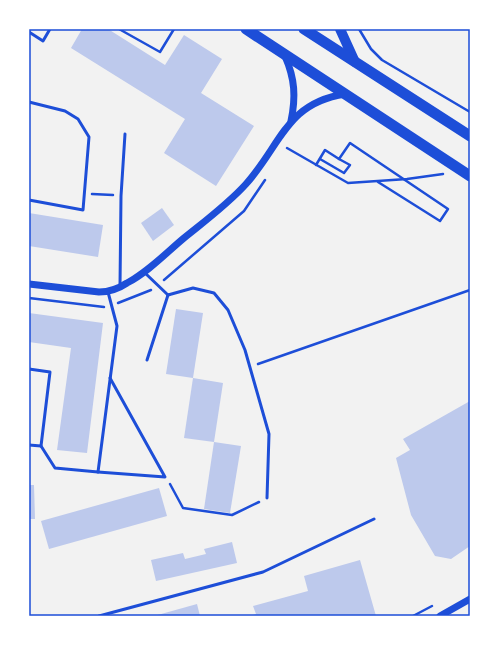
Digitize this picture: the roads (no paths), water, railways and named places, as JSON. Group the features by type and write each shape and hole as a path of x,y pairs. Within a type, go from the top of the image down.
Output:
{"highway":[{"path":"246,29 470,176"},
{"path":"304,29 470,136"}],"main road":[{"path":"340,29 355,62"}],"street":[{"path":"283,53 292,71 294,85 294,104 291,122"},
{"path":"29,284 108,292 120,287 144,272 245,185 262,165 291,122 302,110 330,96 346,94"},
{"path":"440,616 470,599"}],"lane":[{"path":"29,32 43,41 50,29"},
{"path":"29,102 65,111 78,118 89,136 83,210 29,200"},
{"path":"120,287 121,196 125,134"},
{"path":"144,272 168,295"},
{"path":"168,295 193,288 214,293 228,310 245,350 269,434 267,498"},
{"path":"98,472 117,326 108,292"},
{"path":"147,360 168,295"},
{"path":"29,369 50,372 41,446 55,468 165,477 110,378"},
{"path":"29,445 41,446"},
{"path":"99,616 263,572 374,519"}]}
